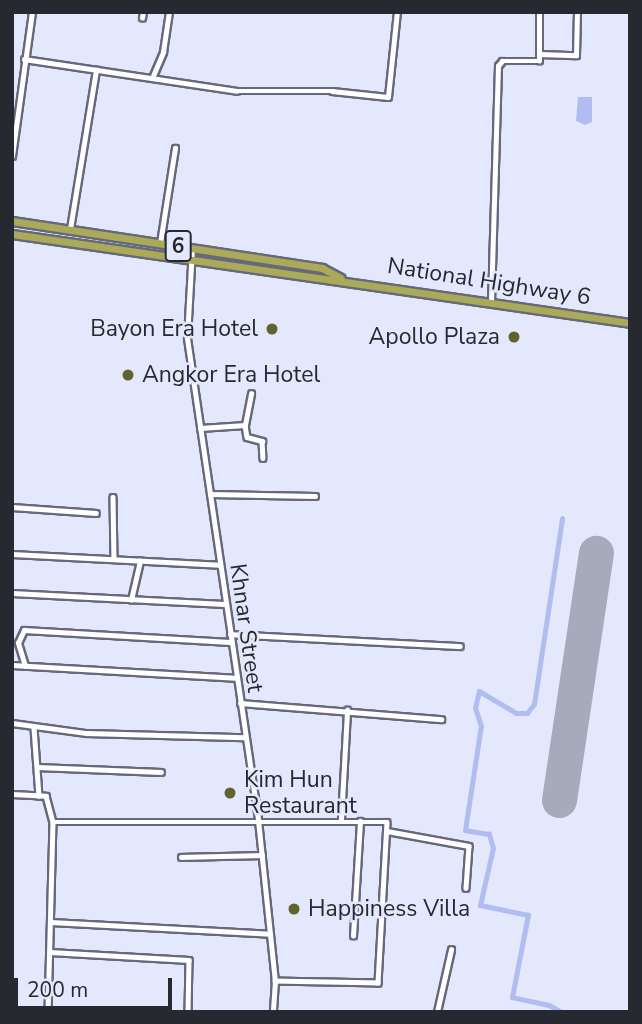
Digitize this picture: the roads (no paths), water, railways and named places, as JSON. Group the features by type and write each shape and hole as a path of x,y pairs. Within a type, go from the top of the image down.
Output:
{"highway":[{"name":"National Highway 6","path":"12,221 322,268 342,279"},
{"name":"National Highway 6","path":"12,234 278,274 342,279 630,323"},
{"path":"278,274 280,262"}],"street":[{"path":"12,156 32,12"},
{"path":"153,76 163,52 169,12"},
{"path":"24,59 153,76 237,92 332,91 388,97 397,12"},
{"path":"491,302 498,66 502,61 539,61 539,12"},
{"path":"539,54 576,55 577,12"},
{"path":"70,230 96,70"},
{"path":"160,244 175,148"},
{"name":"Khnar Street","path":"192,248 187,338 258,820 275,981 273,1012"},
{"path":"251,394 246,425 247,437 262,441 263,457"},
{"path":"200,428 246,425"},
{"path":"209,494 315,496"},
{"path":"113,497 114,559"},
{"path":"12,507 96,513"},
{"path":"12,554 219,565"},
{"path":"131,600 140,561"},
{"path":"12,593 225,604"},
{"path":"12,631 230,642"},
{"path":"21,632 19,653 25,666"},
{"path":"229,634 460,646"},
{"path":"12,665 235,678"},
{"path":"239,703 441,719"},
{"path":"341,819 347,710"},
{"path":"12,723 34,728 244,737"},
{"path":"34,728 39,796"},
{"path":"37,767 161,772"},
{"path":"12,794 49,799 53,822 48,1012"},
{"path":"53,822 341,819 387,822 379,983 275,981"},
{"path":"353,936 360,821"},
{"path":"387,831 469,846 466,888"},
{"path":"180,857 262,855"},
{"path":"51,922 270,934"},
{"path":"437,1012 451,950"},
{"path":"50,951 190,960 188,1012"}],"water":[{"path":"578,97 592,97 592,122 585,125 576,121"}],"waterway":[{"path":"561,1012 549,1005 512,997 528,915 480,905 493,848 489,834 465,830 481,726 475,708 479,691 516,713 527,713 534,704 562,518"}],"place":[{"name":"Bayon Era Hotel","path":"272,329"},
{"name":"Apollo Plaza","path":"514,337"},
{"name":"Angkor Era Hotel","path":"128,375"},
{"name":"Kim Hun Restaurant","path":"230,793"},
{"name":"Happiness Villa","path":"294,909"}]}
